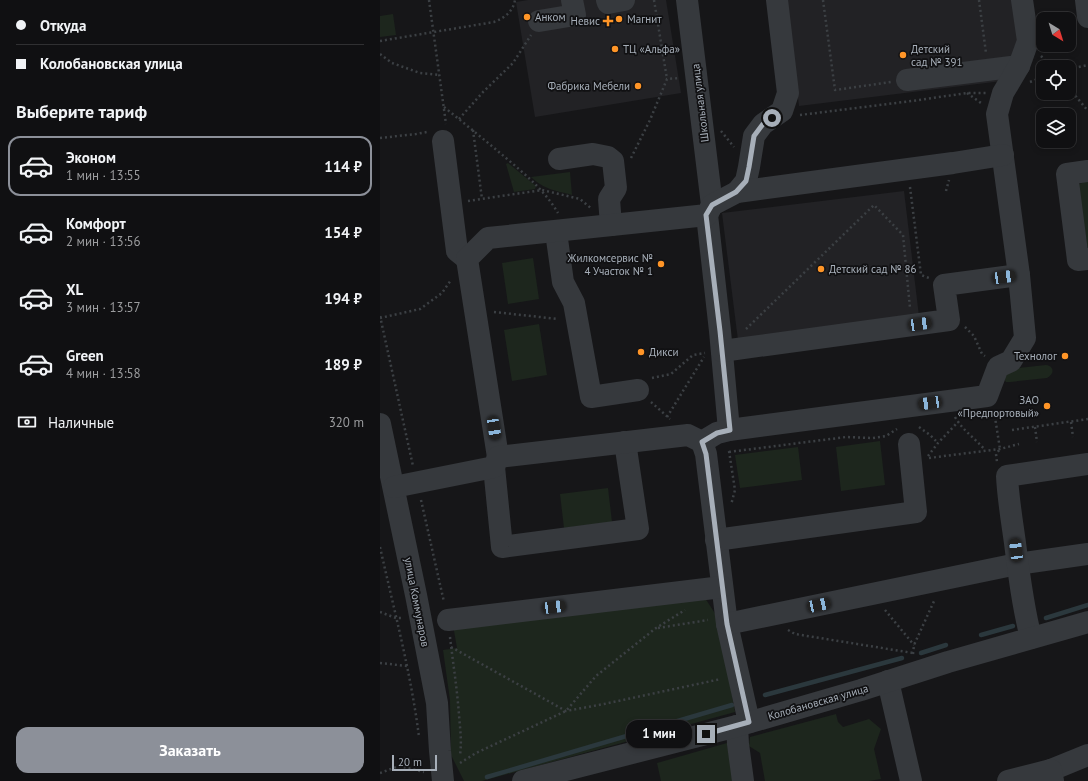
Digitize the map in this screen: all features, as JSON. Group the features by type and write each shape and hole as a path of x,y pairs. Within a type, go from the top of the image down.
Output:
{"street":[{"path":"539,21 575,15 572,0"},
{"path":"607,0 608,3 624,0"},
{"name":"Школьная улица","path":"687,0 696,75 730,430"},
{"path":"467,259 488,238 611,225 709,210 736,192 746,181 754,136 763,124 782,111 788,93 777,0"},
{"path":"394,487 417,483 496,462 625,442 656,439 695,439 730,430 987,396 998,367 1011,361 1025,338 1019,275 997,114 1003,93 1019,66 1028,41 1022,0"},
{"path":"1086,0 1088,17"},
{"path":"907,80 1019,66"},
{"path":"438,136 451,204 457,251 467,259 496,462 502,547 638,529 625,442"},
{"path":"559,158 593,154 608,157 613,161 616,188 609,200 611,225"},
{"path":"736,192 907,169 1003,154"},
{"path":"1088,171 1066,174 1078,260 1088,259"},
{"path":"561,231 563,282 574,302 591,397 638,390"},
{"path":"722,351 949,320 944,285 1019,275"},
{"name":"улица Коммунаров","path":"380,424 437,703 440,751 430,776"},
{"path":"716,540 916,512 909,432"},
{"path":"695,439 706,454 727,624 738,675 743,724 738,744 743,781"},
{"path":"1031,638 1027,623 1018,564 1007,476 1088,464"},
{"path":"727,624 1018,564 1088,554"},
{"path":"448,620 722,587"},
{"name":"Колобановская улица","path":"522,781 743,724 854,692 948,662 1088,622"},
{"path":"888,681 911,781"},
{"path":"1008,781 1052,775 1088,755"}],"path":[{"path":"380,138 416,134 438,136 448,134 429,0"},
{"path":"380,41 494,22 501,19 511,11 514,0"},
{"path":"615,175 624,170 650,120 667,79 654,0"},
{"path":"823,0 835,90 907,80"},
{"path":"979,0 988,69"},
{"path":"459,119 483,92 513,63 539,21"},
{"path":"380,54 392,63 420,73 440,75"},
{"path":"1076,68 1088,65"},
{"path":"667,79 696,75"},
{"path":"782,111 787,116 967,93 1003,93"},
{"path":"1076,96 1088,111"},
{"path":"444,107 542,190 554,205 562,220 561,231"},
{"path":"717,125 749,167"},
{"path":"473,130 482,199"},
{"path":"907,169 921,275"},
{"path":"451,204 542,190 580,199 611,225"},
{"path":"748,348 745,330 874,205 903,235 911,326"},
{"path":"467,259 442,292 420,309 380,317 448,620 458,695 461,731 459,764 476,753 566,711 738,675"},
{"path":"475,311 578,321"},
{"path":"949,320 959,322 974,336 982,354 998,367"},
{"path":"656,439 668,417 707,352 693,355 671,374 646,379 638,390 668,417 695,439"},
{"path":"987,396 994,409 1000,449 996,454 998,468 1007,476"},
{"path":"946,401 958,422 985,450"},
{"path":"1012,430 1088,419"},
{"path":"958,422 938,443 927,458 1000,449 1019,444"},
{"path":"1071,422 1073,437"},
{"path":"1035,427 1037,442"},
{"path":"729,452 846,437 873,438 909,432 930,435 938,443"},
{"path":"380,547 415,703 420,740"},
{"path":"913,657 914,645 937,594 934,581"},
{"path":"879,593 881,604 914,645"},
{"path":"566,711 596,676 656,628 689,608"},
{"path":"380,612 396,618"},
{"path":"774,614 776,622 795,634 913,653"},
{"path":"656,628 719,618 727,624"},
{"path":"451,647 566,711"},
{"path":"380,663 407,666"},
{"path":"380,773 399,766 430,776"},
{"path":"423,766 430,776"}],"shaded area":[{"path":"528,0 666,0 681,93 535,117 516,2"},
{"name":"Детский сад № 391","path":"786,0 1013,0 1018,43 1002,81 799,106"},
{"path":"393,14 396,35 380,37 380,16"},
{"path":"508,163 536,186 535,189 514,192 506,164"},
{"path":"570,172 572,195 545,187 531,177"},
{"path":"1088,180 1088,252 1078,185"},
{"name":"Детский сад № 86","path":"904,191 921,333 740,356 722,213"},
{"path":"533,258 539,299 508,304 502,263"},
{"path":"539,324 547,375 512,381 504,330"},
{"path":"1046,365 1052,368 1050,376 1047,378 1010,382 1006,382 1004,379 1009,369"},
{"path":"880,441 885,485 841,491 836,447"},
{"path":"798,447 802,480 740,488 735,455"},
{"path":"608,488 612,522 564,528 560,494"},
{"path":"705,598 718,618 735,712 482,781 464,781 451,755 450,700 443,650 457,648 453,625"},
{"path":"836,714 838,722 843,727 869,719 881,729 874,749 881,779 869,781 765,781 760,753 749,746 750,737"},
{"path":"727,743 733,781 661,781 657,763"}],"waterway":[{"path":"1046,618 1088,605"},
{"path":"981,635 1013,626"},
{"path":"921,653 946,645"},
{"path":"765,695 902,658"},
{"path":"487,777 732,705"}],"place":[{"name":"Анком","path":"527,17"},
{"name":"Магнит","path":"619,19"},
{"name":"Невис","path":"608,21"},
{"name":"ТЦ «Альфа»","path":"615,49"},
{"name":"Детский сад № 391","path":"903,55"},
{"name":"Фабрика Мебели","path":"638,86"},
{"name":"Жилкомсервис № 4 Участок № 1","path":"661,264"},
{"name":"Детский сад № 86","path":"821,269"},
{"name":"Дикси","path":"641,352"},
{"name":"Технолог","path":"1065,356"},
{"name":"ЗАО «Предпортовый»","path":"1047,406"}],"route":[{"path":"706,734 749,722 727,624 706,454 702,442 717,433 730,430 706,215 712,205 736,192 746,181 754,136 763,124 772,118"}]}
